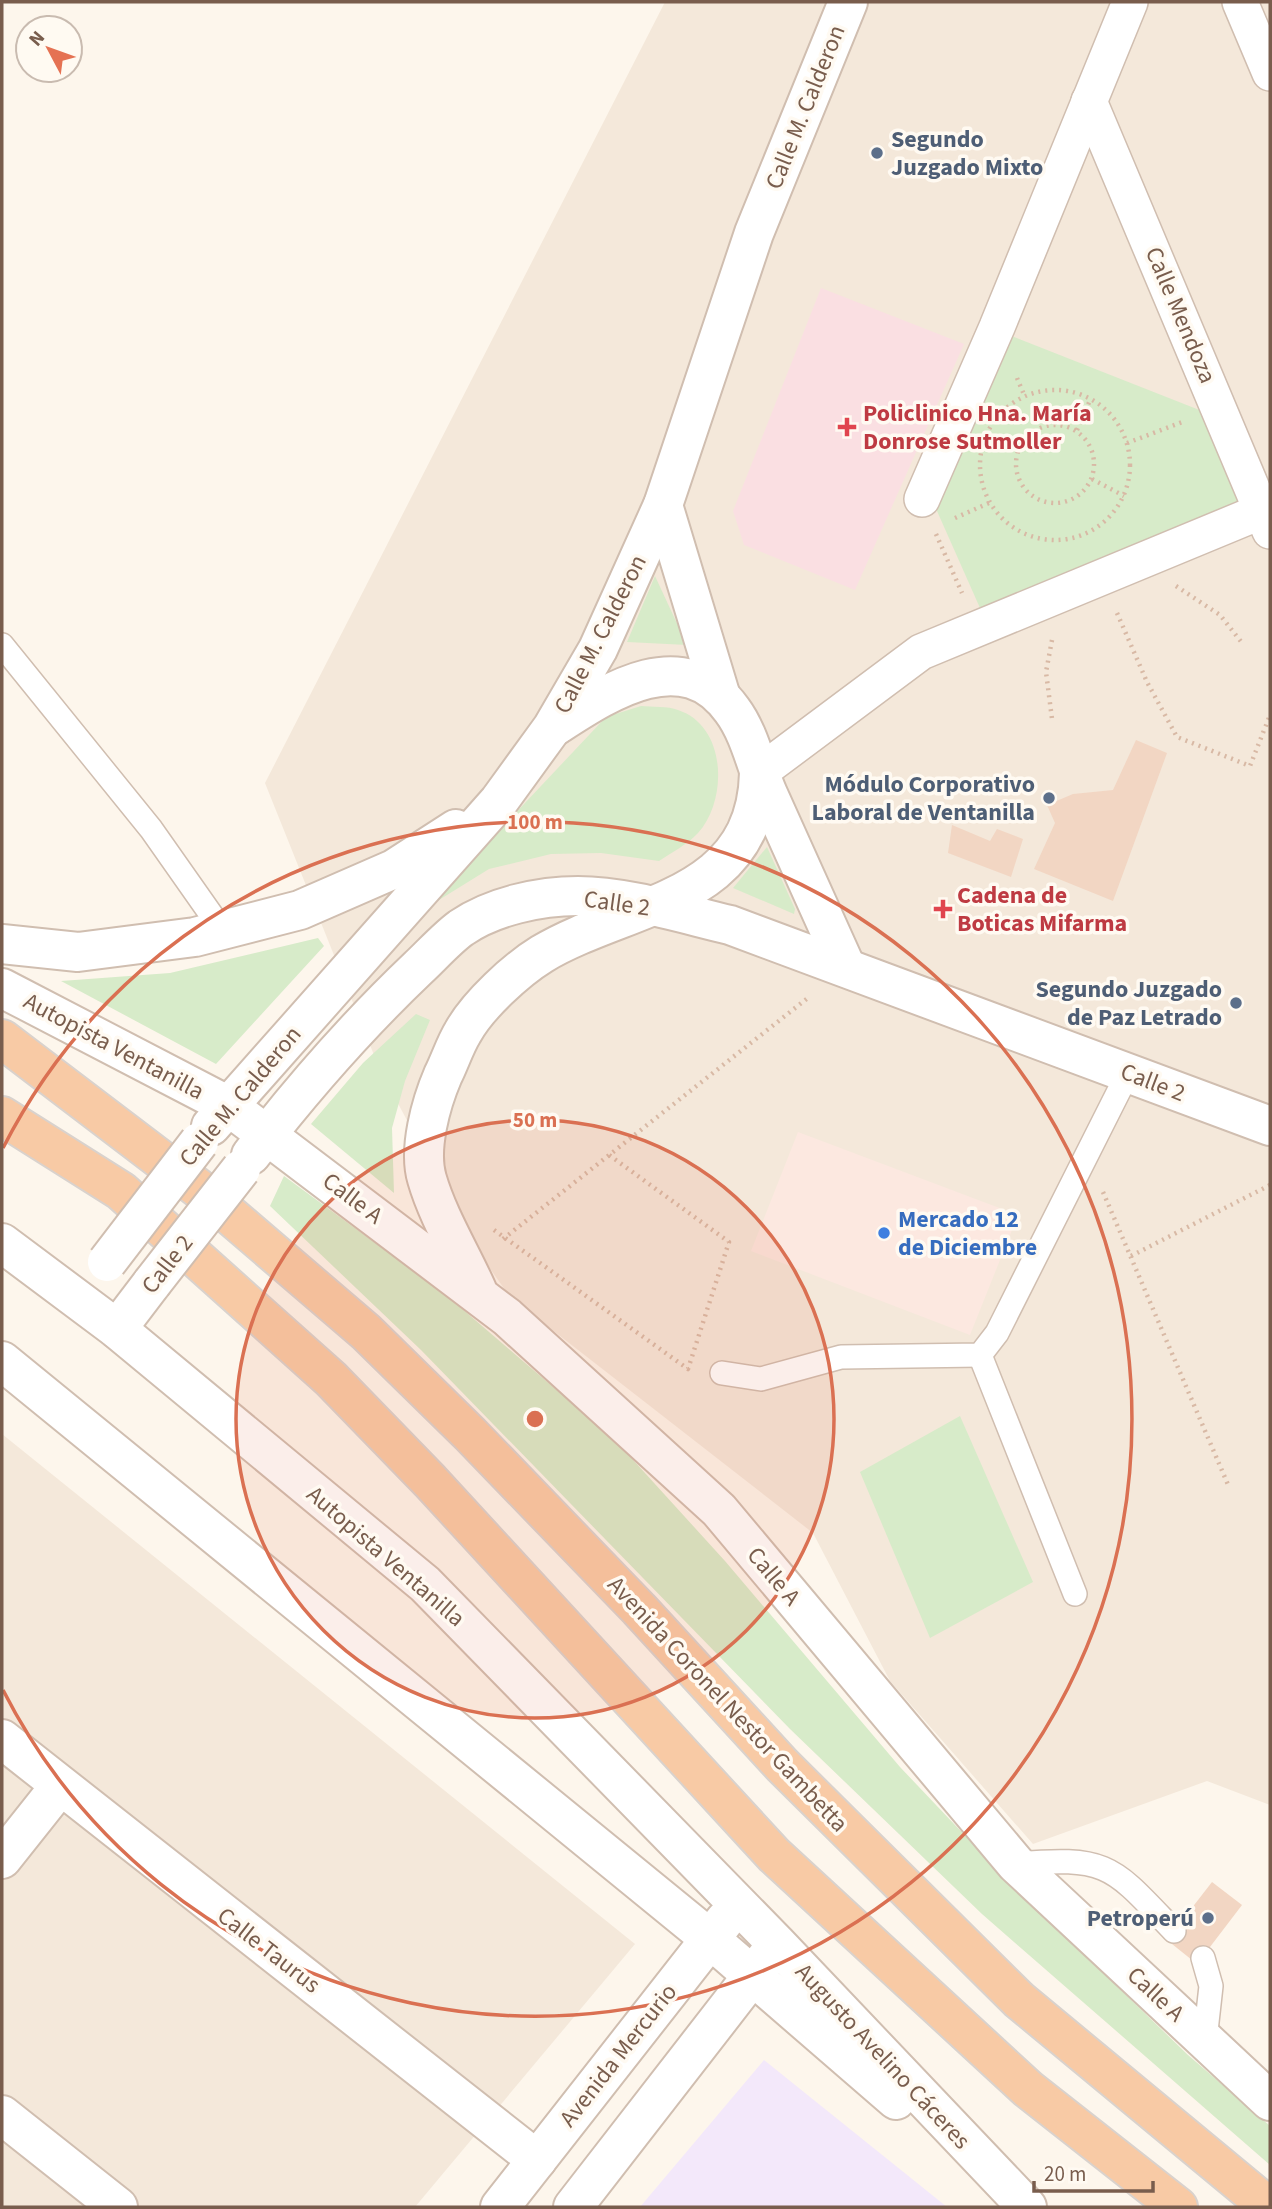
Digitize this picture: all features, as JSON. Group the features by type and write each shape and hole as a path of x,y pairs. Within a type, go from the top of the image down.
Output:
{"highway":[{"name":"Autopista Ventanilla","path":"2,1039 198,1188"},
{"path":"2,1116 121,1191 167,1229 331,1379 430,1481 774,1855 1028,2089 1178,2207"},
{"name":"Avenida Coronel Nestor Gambetta","path":"198,1188 366,1332 470,1434 639,1609 782,1765 1019,2000 1269,2207"}],"street":[{"name":"Calle M. Calderon","path":"78,1300 227,1105 499,801 552,728 598,649 663,505 754,233 848,2"},
{"path":"927,513 997,327 1130,2"},
{"path":"1240,2 1270,73"},
{"name":"Calle Mendoza","path":"1089,101 1266,521"},
{"path":"663,505 721,697 744,731 759,773 845,965"},
{"path":"480,1296 426,1178 423,1157 436,1091 464,1030 502,986 542,954 681,896 701,884 727,858 754,808 759,773 921,652 1152,557 1266,521"},
{"path":"552,728 603,695 632,681 649,678 688,680 704,685 721,697"},
{"path":"2,944 78,952 195,937 300,909 394,869 499,801"},
{"name":"Calle 2","path":"117,1329 268,1134 399,986 461,928 491,912 524,902 578,896 651,907 730,925 845,965 1270,1126"},
{"name":"Autopista Ventanilla","path":"2,988 227,1105"},
{"name":"Calle A","path":"227,1105 507,1317 719,1510 1016,1864 1270,2101"},
{"name":"Autopista Ventanilla","path":"2,1243 117,1329 425,1584 738,1905"},
{"path":"2,1361 709,1938"},
{"name":"Calle Taurus","path":"2,1739 537,2160"},
{"path":"2,1858 60,1786"},
{"name":"Avenida Mercurio","path":"500,2207 709,1938 738,1905"},
{"name":"Augusto Avelino Cáceres","path":"738,1905 1026,2207"},
{"name":"Augusto Avelino Cáceres","path":"709,1938 1026,2207"},
{"path":"573,2207 778,1944"},
{"path":"2,2115 118,2207"}],"lane":[{"path":"2,645 151,829 222,930"},
{"path":"722,1373 761,1379 841,1357 980,1355 998,1334 1128,1073"},
{"path":"980,1355 1075,1594"},
{"path":"1016,1864 1092,1862 1122,1877 1174,1931"},
{"path":"1203,1958 1211,1986 1205,2040"}],"path":[{"path":"1069,390 1091,398 1109,411 1123,430 1131,474 1124,496 1114,514 1084,534 1059,541 1038,539 1018,532 1002,519 989,503 982,483 980,463 988,432 1007,408 1025,397 1047,391 1069,390"},
{"path":"1077,430 1091,398"},
{"path":"1127,443 1220,408"},
{"path":"1054,425 1077,430 1093,452 1092,479 1082,493 1068,502 1051,504 1035,499 1023,488 1016,474 1016,458 1021,443 1032,432 1054,425"},
{"path":"1092,479 1124,496"},
{"path":"977,629 927,513 989,503"},
{"path":"1084,534 1147,682 1177,737 1250,766 1270,715"},
{"path":"1152,557 1171,583 1220,615 1243,644"},
{"path":"1052,719 1046,672 1058,611 1056,596"},
{"path":"494,1241 506,1239 814,993"},
{"path":"485,1224 688,1369 729,1242 609,1155"},
{"path":"1130,1256 1270,1185"},
{"path":"1101,1188 1229,1487"}],"shaded area":[{"path":"665,2 1270,2 1270,1805 1207,1781 1033,1844 890,1681 813,1533 510,1297 475,1247 380,1070 265,783"},
{"name":"Policlinico Hna. María Donrose Sutmoller","path":"821,288 964,344 855,590 744,545 733,511"},
{"name":"Mercado 12 de Diciembre","path":"798,1132 1018,1215 970,1335 751,1251"},
{"path":"2,1434 635,1944 415,2207 2,2207"},
{"path":"764,2060 947,2207 640,2207"}],"green space":[{"path":"999,331 1207,413 1249,509 984,617 929,493"},
{"path":"655,576 687,645 627,642"},
{"path":"641,706 678,710 694,719 706,731 714,747 718,784 714,802 708,819 694,837 659,861 601,853 551,854 489,869 426,908 606,717"},
{"path":"767,847 795,909 794,914 733,888"},
{"path":"318,938 324,946 216,1064 61,981 170,973"},
{"path":"416,1014 430,1020 405,1081 392,1128 394,1193 311,1124 363,1063"},
{"path":"284,1176 446,1295 615,1440 725,1561 900,1767 1010,1883 1188,2055 1270,2126 1270,2165 982,1914 790,1729 421,1350 270,1206"},
{"path":"960,1416 1033,1582 930,1638 860,1472"}],"building":[{"path":"1136,740 1167,753 1113,901 1034,869 1055,823 1047,805 1073,794 1113,790"},
{"path":"952,825 990,841 997,829 1023,839 1011,877 948,853"},
{"name":"Petroperú","path":"1212,1882 1242,1905 1197,1964 1167,1940"}],"place":[{"name":"Segundo Juzgado Mixto","path":"877,153"},
{"name":"Policlinico Hna. María Donrose Sutmoller","path":"847,427"},
{"name":"Módulo Corporativo Laboral de Ventanilla","path":"1049,798"},
{"name":"Cadena de Boticas Mifarma","path":"943,909"},
{"name":"Segundo Juzgado de Paz Letrado","path":"1236,1003"},
{"name":"Mercado 12 de Diciembre","path":"884,1233"},
{"name":"Petroperú","path":"1208,1918"}]}
